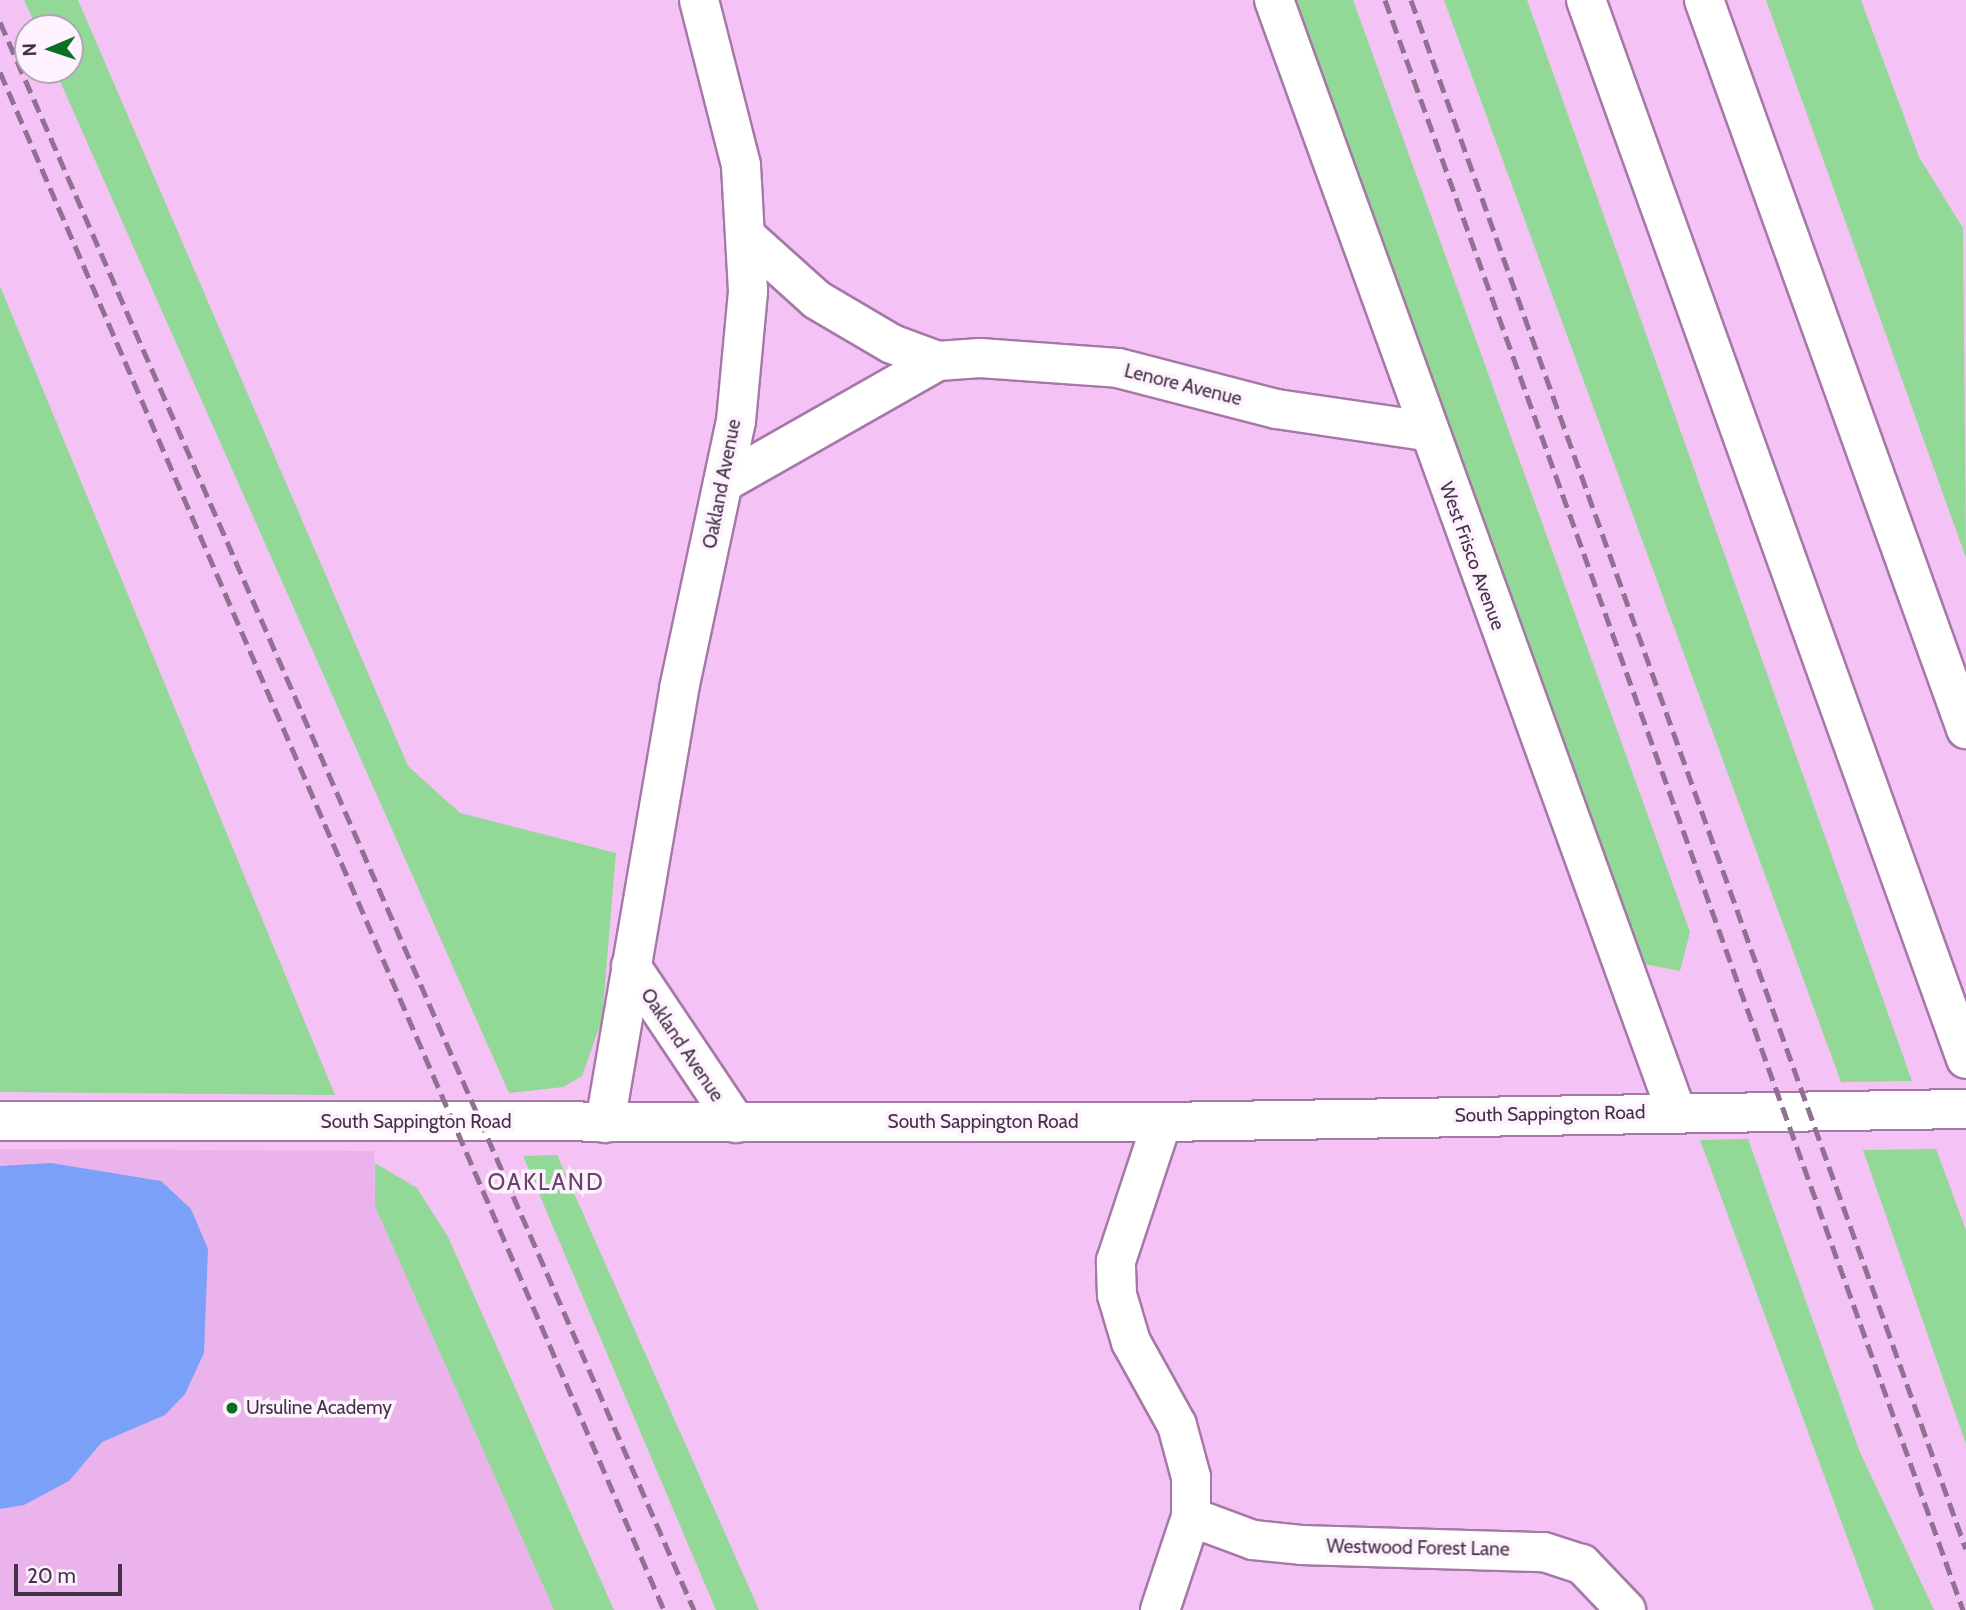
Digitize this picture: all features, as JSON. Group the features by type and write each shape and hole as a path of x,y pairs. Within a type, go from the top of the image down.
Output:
{"main road":[{"name":"Oakland Avenue","path":"605,1123 679,689 736,421 747,237 741,165 699,0"},
{"name":"West Frisco Avenue","path":"1274,0 1426,431 1675,1111"},
{"path":"1586,0 1966,1059"},
{"path":"1704,0 1966,729"},
{"name":"Lenore Avenue","path":"747,237 817,300 892,344 938,361 1036,358 1118,368 1277,409 1426,431"},
{"name":"Lenore Avenue","path":"723,484 938,361"},
{"name":"Oakland Avenue","path":"631,967 698,1074 736,1123"},
{"name":"South Sappington Road","path":"0,1121 1162,1122 1675,1111 1966,1109"},
{"path":"1160,1610 1191,1517 1191,1477 1177,1425 1131,1342 1117,1295 1123,1228 1162,1122"},
{"name":"Westwood Forest Lane","path":"1191,1517 1253,1540 1301,1545 1544,1552 1582,1564 1626,1610"}],"shaded area":[{"name":"Ursuline Academy","path":"0,1149 374,1151 375,1206 554,1610 0,1610"}],"green space":[{"path":"24,0 78,0 408,766 460,813 616,853 602,1019 582,1076 563,1087 509,1093 61,84 84,84 84,14 30,14"},
{"path":"1290,0 1353,0 1690,932 1680,971 1639,963"},
{"path":"1444,0 1527,0 1912,1081 1841,1082"},
{"path":"1766,0 1861,0 1919,157 1963,228 1966,558"},
{"path":"0,286 335,1095 0,1092"},
{"path":"1748,1139 1859,1450 1934,1610 1874,1610 1700,1140"},
{"path":"1936,1149 1966,1230 1966,1444 1863,1150"},
{"path":"557,1155 759,1610 716,1610 523,1156"},
{"path":"375,1163 417,1188 448,1237 614,1610 554,1610 375,1206"}],"water":[{"path":"51,1163 161,1181 191,1209 208,1249 204,1353 185,1394 165,1415 102,1442 69,1481 24,1505 0,1509 0,1166"}],"railway":[{"path":"1385,0 1963,1610"},
{"path":"1411,0 1966,1549"},
{"path":"0,22 694,1610"},
{"path":"0,72 664,1610"}],"place":[{"name":"Ursuline Academy","path":"232,1408"}],"district":[{"name":"OAKLAND","path":"546,1182"}]}
